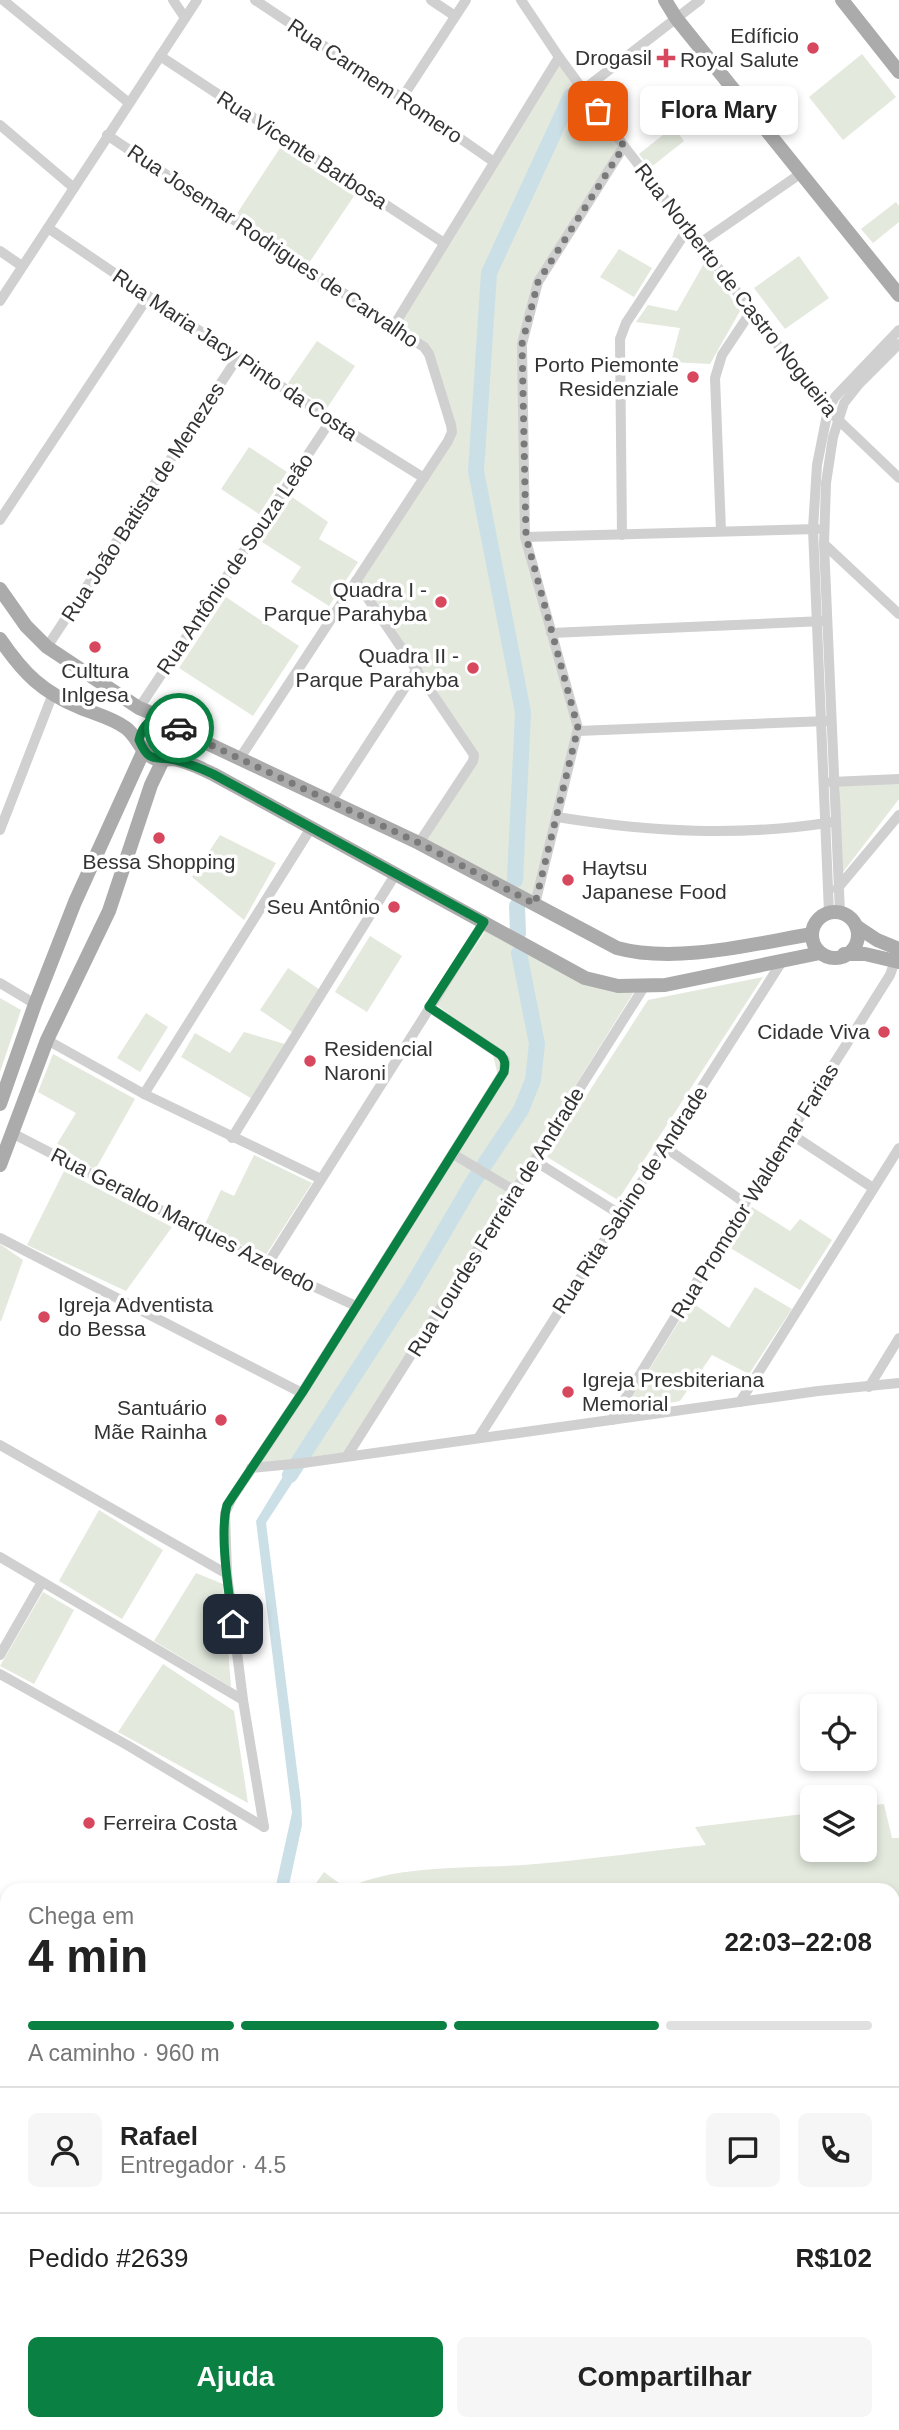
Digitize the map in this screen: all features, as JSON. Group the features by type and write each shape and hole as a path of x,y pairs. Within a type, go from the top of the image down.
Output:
{"main road":[{"path":"665,0 676,18 899,295"},
{"path":"842,0 899,72"},
{"path":"0,589 26,626 47,647 139,708 174,722 181,729 419,843 606,943 647,954 731,947 811,934"},
{"path":"0,639 24,673 52,696 117,722 152,757 213,774 585,978 618,986 665,985 820,953"},
{"path":"0,1102 75,902 141,745 143,727 158,717"},
{"path":"0,1165 47,1040 109,911 151,785 167,760 181,747 181,729"},
{"path":"834,913 852,919 856,926 857,942 851,951 834,958 820,953 813,945 811,934 820,917 834,913"},
{"path":"856,926 877,940 896,965"},
{"path":"844,954 865,954 896,965"}],"street":[{"path":"3,0 129,103"},
{"path":"173,0 186,19"},
{"path":"0,301 197,0"},
{"name":"Rua Carmem Romero","path":"255,0 402,97 494,162"},
{"path":"431,0 455,16"},
{"path":"402,97 466,0"},
{"name":"Rua Norberto de Castro Nogueira","path":"522,0 559,57 624,146 828,410 899,478"},
{"path":"583,90 700,0"},
{"name":"Rua Vicente Barbosa","path":"160,56 444,243"},
{"path":"393,327 559,57"},
{"path":"0,125 74,188"},
{"name":"Rua Josemar Rodrigues de Carvalho","path":"107,135 424,347 429,354 452,429 448,441 425,478 240,758"},
{"path":"535,904 578,732 526,537 521,351 535,290 543,272 624,146"},
{"path":"700,243 800,174"},
{"path":"622,535 621,339 626,323 689,227"},
{"name":"Rua Maria Jacy Pinto da Costa","path":"48,228 331,420 425,478"},
{"path":"0,251 22,266"},
{"path":"0,520 148,297"},
{"path":"721,531 715,378 722,355 752,310"},
{"path":"834,913 817,465 828,410 835,397 899,330"},
{"path":"823,621 824,544 819,529 837,420 852,392 899,344"},
{"name":"Rua João Batista de Menezes","path":"47,647 238,357"},
{"name":"Rua Antônio de Souza Leão","path":"139,708 331,420"},
{"path":"526,537 819,529"},
{"path":"824,544 899,614"},
{"path":"356,581 474,755 473,761 419,843"},
{"path":"551,633 823,621"},
{"path":"331,801 417,669"},
{"path":"0,830 52,696"},
{"path":"578,732 827,721"},
{"path":"830,782 899,779"},
{"path":"837,889 899,815"},
{"path":"557,817 637,828 715,832 771,831 831,823"},
{"path":"831,823 837,889 834,913"},
{"path":"144,1094 311,828"},
{"path":"232,1138 395,875"},
{"path":"267,1265 484,922"},
{"name":"Rua Rita Sabino de Andrade","path":"479,1437 781,962"},
{"name":"Rua Promotor Waldemar Farias","path":"612,1420 896,965"},
{"path":"0,983 35,1004"},
{"name":"Rua Lourdes Ferreira de Andrade","path":"347,1456 644,987"},
{"path":"0,1674 127,1745 264,1827 243,1700 227,1574 225,1513 232,1498 302,1393 504,1072 505,1060 429,1007"},
{"path":"47,1040 144,1094 321,1179"},
{"name":"Rua Geraldo Marques Azevedo","path":"12,1133 267,1265 356,1306"},
{"path":"791,1134 873,1188"},
{"path":"663,1146 745,1203"},
{"path":"740,1402 899,1148"},
{"path":"453,1154 515,1191"},
{"path":"536,1161 621,1215"},
{"path":"0,1238 302,1393"},
{"path":"869,1387 899,1338"},
{"path":"251,1468 899,1383"},
{"path":"0,1445 227,1574"},
{"path":"0,1557 243,1700"},
{"path":"0,1655 42,1582"}],"shaded area":[{"path":"862,54 896,97 843,140 809,97"},
{"path":"559,55 626,146 539,285 523,349 526,534 578,729 533,902 420,844 478,755 357,579 455,429 429,347 391,323"},
{"path":"673,127 684,141 650,168 639,154"},
{"path":"280,148 354,196 307,266 234,218"},
{"path":"896,202 899,206 899,222 873,243 861,229"},
{"path":"619,249 652,268 634,297 600,277"},
{"path":"799,256 829,298 785,329 754,288"},
{"path":"706,260 740,311 710,364 671,362 680,328 636,322 648,305 677,311"},
{"path":"317,341 355,366 327,408 288,383"},
{"path":"249,447 287,472 259,514 221,489"},
{"path":"292,497 328,522 319,539 358,562 329,606 291,582 301,567 262,542"},
{"path":"226,597 299,646 253,716 179,668"},
{"path":"899,780 899,799 840,876 840,785"},
{"path":"220,835 276,863 244,920 192,877"},
{"path":"484,922 585,978 637,987 347,1452 252,1465 498,1076 491,1046 437,1005 484,933"},
{"path":"370,936 402,956 367,1012 335,992"},
{"path":"288,968 326,994 298,1036 260,1010"},
{"path":"763,977 618,1200 547,1157 648,1000"},
{"path":"0,998 21,1010 0,1072"},
{"path":"146,1013 168,1027 140,1072 117,1058"},
{"path":"244,1032 285,1044 254,1100 181,1057 195,1033 230,1053"},
{"path":"53,1054 135,1099 95,1170 57,1144 76,1113 38,1092"},
{"path":"254,1155 312,1183 264,1258 205,1224 221,1190 234,1196"},
{"path":"64,1171 172,1227 126,1291 27,1245"},
{"path":"752,1207 790,1231 800,1219 832,1240 800,1290 727,1246"},
{"path":"0,1244 23,1260 1,1321 0,1321"},
{"path":"755,1287 792,1309 749,1374 712,1355 680,1401 623,1412 691,1302 729,1328"},
{"path":"309,1457 266,1523 302,1825 290,1883 277,1883 292,1813 256,1521 293,1460"},
{"path":"99,1510 163,1550 122,1619 59,1581"},
{"path":"196,1573 223,1584 231,1687 154,1641"},
{"path":"43,1592 74,1610 34,1684 0,1666"},
{"path":"163,1664 234,1711 248,1803 118,1732"},
{"path":"884,1804 892,1838 899,1838 899,1883 361,1883 413,1871 536,1864 706,1845 695,1827 800,1814 800,1862 877,1862 877,1805"},
{"path":"324,1872 339,1883 316,1883"}],"waterway":[{"path":"515,880 523,712 476,471 489,273 571,96"},
{"path":"517,906 518,933"},
{"path":"290,1475 521,1110 533,1080 537,1044 519,953"}],"way so far":[{"path":"179,728 419,843 535,904 578,728 526,537 521,351 535,290 543,272 624,146 598,111"}],"place":[{"name":"Edíficio Royal Salute","path":"813,48"},
{"name":"Drogasil","path":"666,58"},
{"name":"Flora Mary","path":"598,111"},
{"name":"Porto Piemonte Residenziale","path":"693,377"},
{"name":"Quadra I - Parque Parahyba","path":"441,602"},
{"name":"Cultura Inlgesa","path":"95,647"},
{"name":"Quadra II - Parque Parahyba","path":"473,668"},
{"name":"Bessa Shopping","path":"159,838"},
{"name":"Haytsu Japanese Food","path":"568,880"},
{"name":"Seu Antônio","path":"394,907"},
{"name":"Cidade Viva","path":"884,1032"},
{"name":"Residencial Naroni","path":"310,1061"},
{"name":"Igreja Adventista do Bessa","path":"44,1317"},
{"name":"Igreja Presbiteriana Memorial","path":"568,1392"},
{"name":"Santuário Mãe Rainha","path":"221,1420"},
{"name":"Ferreira Costa","path":"89,1823"}],"route":[{"path":"179,728 174,722 158,717 143,727 139,740 147,754 157,759 170,759 197,766 484,922 429,1007 505,1060 504,1072 453,1154 302,1393 227,1505 227,1574 233,1624"}]}
